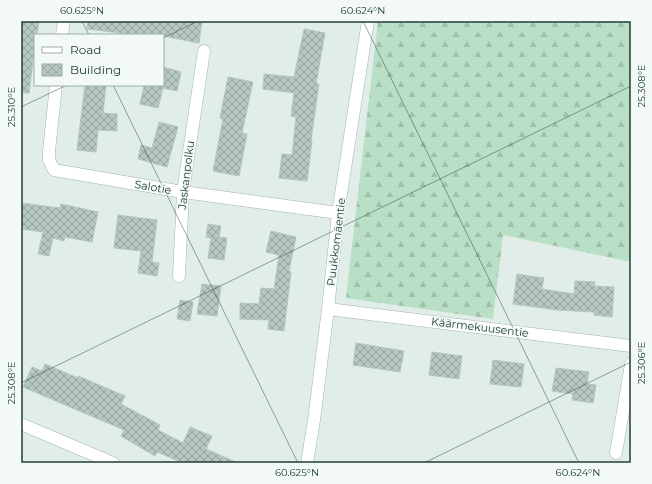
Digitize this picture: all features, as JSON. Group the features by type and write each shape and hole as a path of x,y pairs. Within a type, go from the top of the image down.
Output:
{"street":[{"path":"62,34 64,21"},
{"name":"Puukkomäentie","path":"307,463 328,309 338,213 368,21"},
{"name":"Jaskanpolku","path":"179,276 183,192 204,51"},
{"name":"Salotie","path":"56,86 49,151 49,160 54,170 183,192 338,213"},
{"name":"Käärmekuusentie","path":"328,309 631,346"},
{"path":"616,453 631,364"},
{"path":"21,424 99,461 113,463"}],"green space":[{"path":"378,21 631,21 631,262 503,235 493,319 346,298"}],"building":[{"path":"21,21 39,21 37,34 34,34 34,53 29,93 21,93"},
{"path":"88,21 202,21 199,43 164,36 164,34 129,34 87,29"},
{"path":"304,29 325,33 316,84 319,84 307,181 279,178 282,154 292,155 296,117 291,116 294,93 263,89 264,74 294,77"},
{"path":"164,67 181,72 177,91 163,88 158,108 140,104 144,86 164,86"},
{"path":"228,77 253,82 242,133 247,134 239,176 213,171 223,119 220,118"},
{"path":"85,86 106,86 103,113 117,114 117,131 98,130 96,152 77,150"},
{"path":"159,122 178,127 167,167 138,159 141,145 152,148"},
{"path":"21,203 60,208 61,204 98,212 92,242 65,237 64,241 53,238 49,256 38,254 43,232 21,229"},
{"path":"118,215 157,220 152,262 159,263 157,276 138,273 141,251 114,248"},
{"path":"208,224 221,226 219,237 227,238 224,260 208,258 211,238 206,237"},
{"path":"271,231 296,237 289,271 291,272 284,331 268,329 269,320 240,319 240,303 259,304 261,288 274,289 279,255 266,252"},
{"path":"517,274 544,278 542,289 574,294 575,281 595,282 594,286 614,287 612,317 594,315 594,312 557,310 513,304"},
{"path":"202,284 221,286 217,316 197,314"},
{"path":"180,300 193,302 190,321 177,319"},
{"path":"356,343 404,351 400,372 353,365"},
{"path":"432,352 462,356 459,379 429,375"},
{"path":"493,360 524,364 521,387 490,384"},
{"path":"45,364 125,396 121,404 160,425 158,430 183,443 190,427 212,436 206,449 238,463 183,463 157,452 155,456 121,436 124,430 23,387 32,367 42,371"},
{"path":"556,368 589,372 587,384 596,385 593,403 572,400 573,394 552,391"}]}
